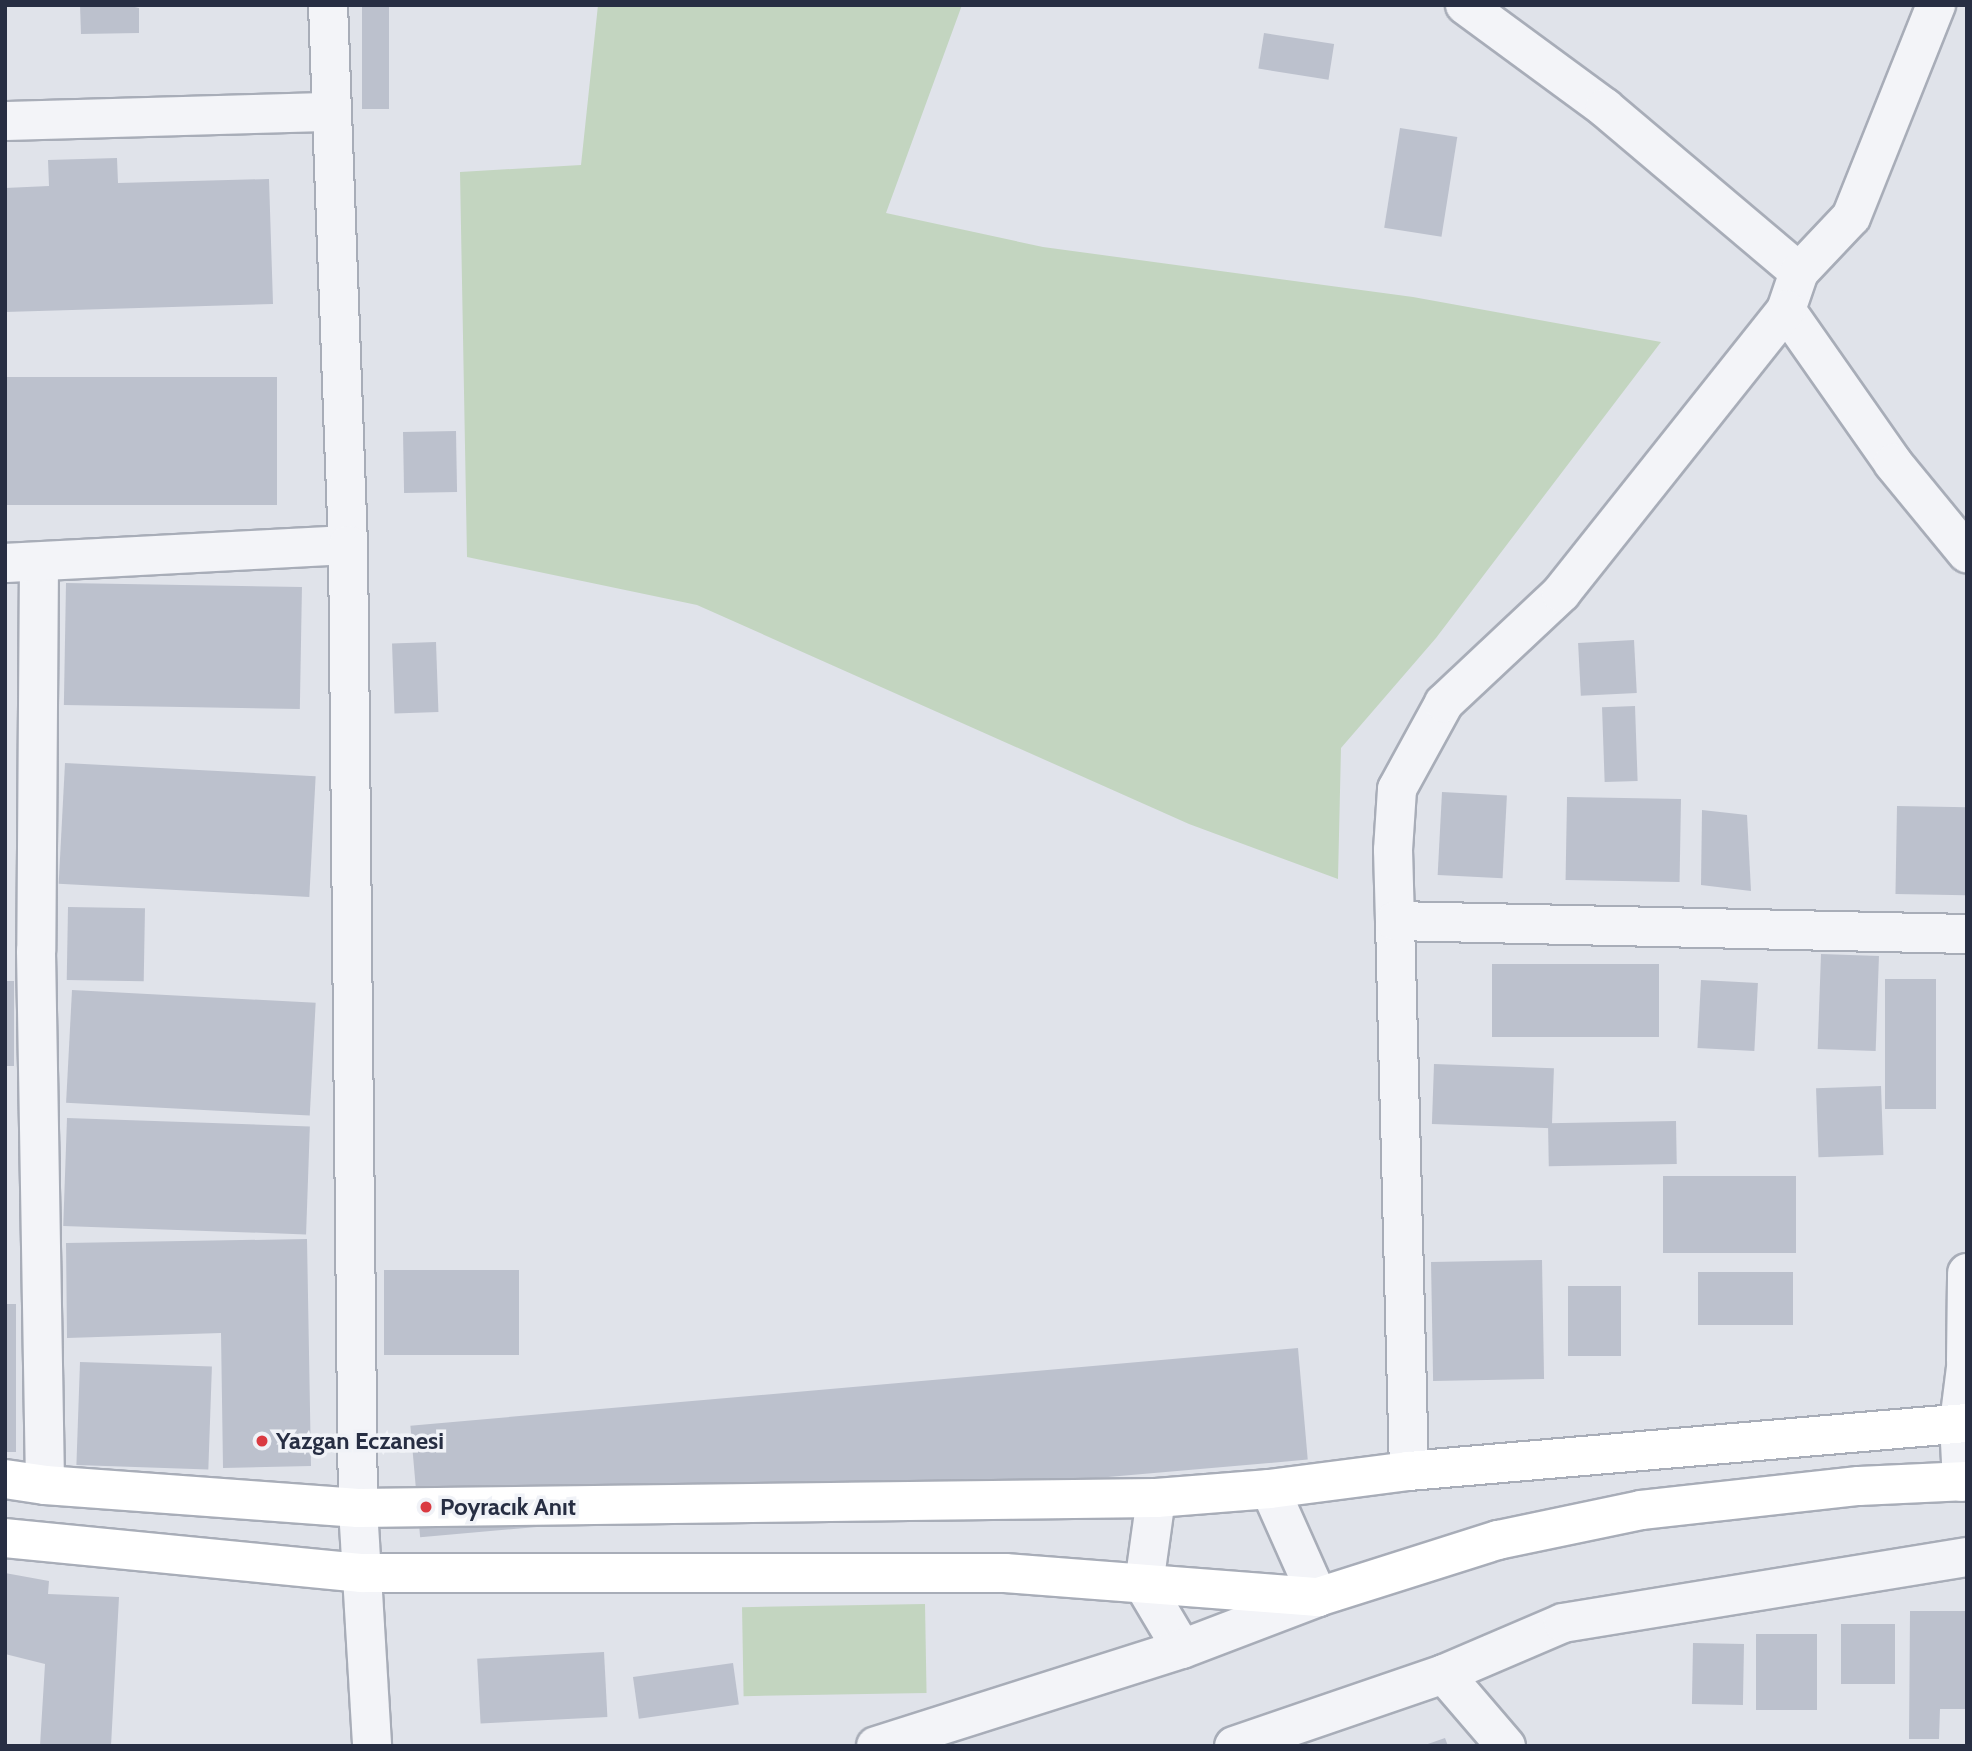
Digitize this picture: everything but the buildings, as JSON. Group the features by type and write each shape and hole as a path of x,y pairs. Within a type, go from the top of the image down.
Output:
{"main road":[{"path":"5,1479 45,1485 358,1508 1156,1498 1270,1489 1409,1471 1963,1423"},
{"path":"5,1538 360,1573 1005,1573 1318,1597 1498,1540 1641,1510 1860,1486 1964,1481"}],"street":[{"path":"328,5 348,545 358,1508 372,1746"},
{"path":"1465,5 1605,108 1799,272"},
{"path":"1409,1471 1393,850 1397,789 1444,703 1561,593 1786,310 1799,272 1852,217 1936,5"},
{"path":"5,121 332,112"},
{"path":"1786,310 1893,463 1967,553"},
{"path":"45,1485 21,951 22,563 348,545"},
{"path":"1395,920 1967,934"},
{"path":"1964,1481 1967,1273"},
{"path":"876,1746 1182,1649 1318,1597 1270,1489"},
{"path":"1156,1498 1144,1585 1182,1649"},
{"path":"1234,1746 1444,1674 1563,1623 1967,1557"},
{"path":"1444,1674 1506,1746"}],"green space":[{"path":"598,5 962,5 886,213 1043,247 1413,297 1661,342 1436,638 1341,748 1338,879 1189,824 697,605 467,557 460,172 581,165"},
{"path":"925,1604 927,1693 744,1696 742,1607"}],"place":[{"name":"Yazgan Eczanesi","path":"262,1441"},
{"name":"Poyracık Anıt","path":"426,1507"}]}
